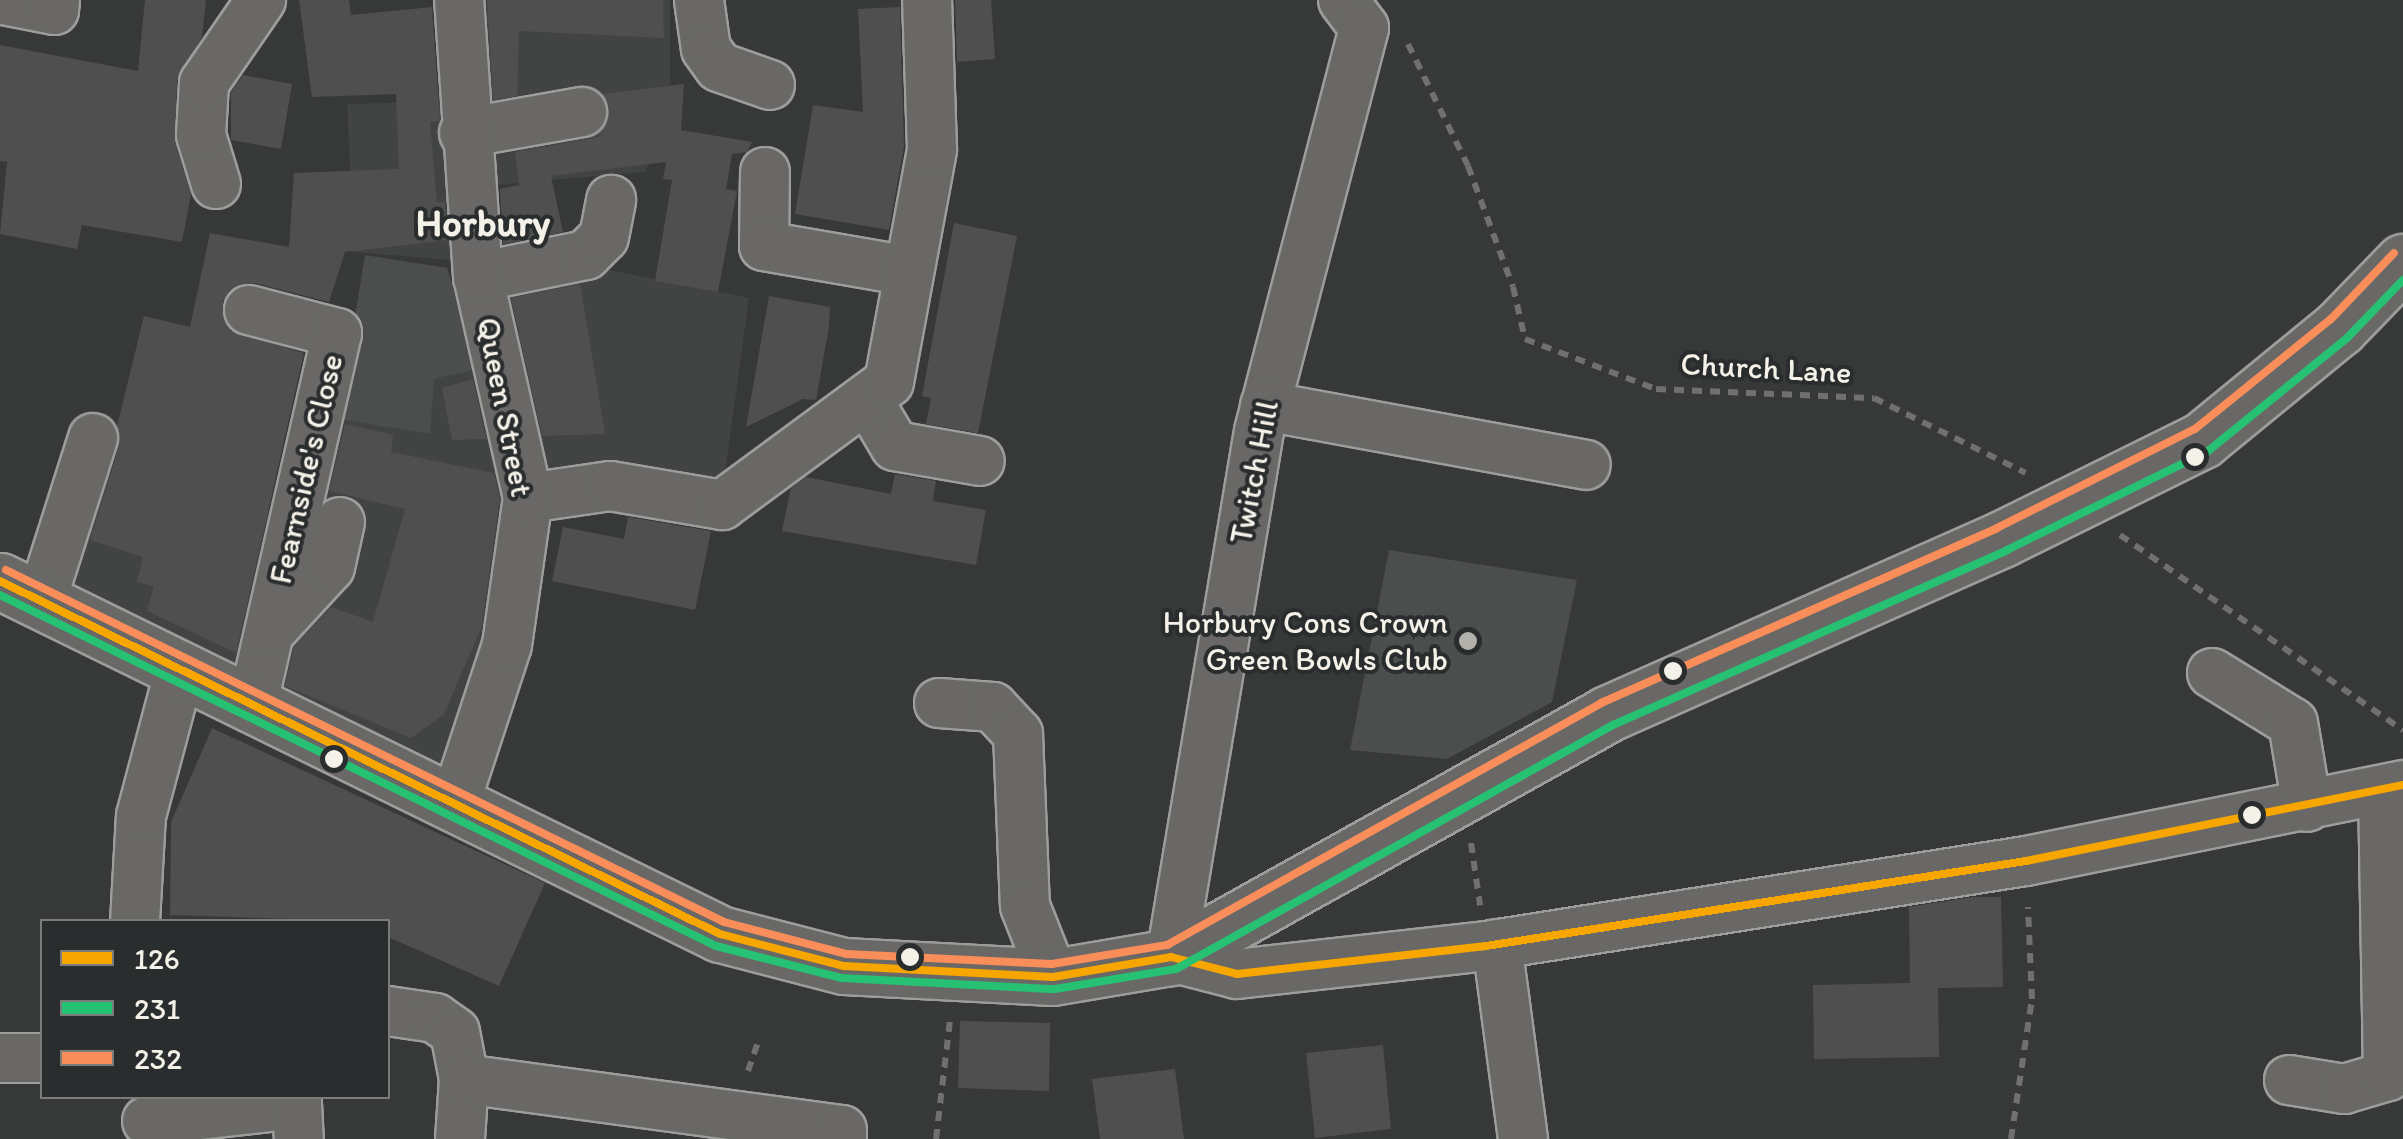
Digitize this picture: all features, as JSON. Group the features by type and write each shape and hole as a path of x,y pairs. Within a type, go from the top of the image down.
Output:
{"main road":[{"path":"20,592 178,673 720,934 844,966 1054,977 1171,958 1607,714 2074,503 2202,440 2339,328 2403,262"}],"street":[{"path":"3,0 54,10 54,0"},
{"path":"216,184 201,134 204,83 261,0"},
{"name":"Queen Street","path":"454,806 507,645 528,498 478,277 464,133 458,0"},
{"path":"699,0 706,49 719,67 770,85"},
{"path":"528,498 610,486 657,474 722,504 889,382 932,149 927,0"},
{"name":"Twitch Hill","path":"1171,958 1265,406 1354,14"},
{"path":"464,133 582,112"},
{"path":"765,172 764,246 908,271"},
{"path":"478,277 586,255 604,237 611,200"},
{"name":"Fearnside's Close","path":"249,310 336,333 268,634"},
{"path":"868,399 896,446 980,461"},
{"path":"1265,406 1586,466"},
{"path":"20,592 93,438"},
{"path":"252,708 268,634 330,568 340,522"},
{"path":"135,919 141,816 178,673"},
{"path":"2212,673 2293,722 2307,807"},
{"path":"939,702 993,707 1018,734 1025,906 1054,977"},
{"path":"1171,958 1237,974 1491,945 2026,861 2393,787 2396,1088 2344,1089 2289,1080"},
{"path":"1491,945 1523,1139"},
{"path":"390,1011 435,1018 455,1032 464,1079 460,1139"},
{"path":"0,1058 40,1058"},
{"path":"464,1079 842,1130 842,1139"},
{"path":"147,1119 296,1104 299,1139"}],"path":[{"name":"Church Lane","path":"1354,14 1409,44 1468,166 1513,287 1525,339 1656,389 1874,398 2074,503 2403,730"},
{"path":"1463,794 1491,945"},
{"path":"2010,1139 2032,999 2026,861"},
{"path":"936,1139 955,974"}],"shaded area":[{"path":"466,0 670,0 670,116 645,172 483,186 497,281 584,265 749,298 723,488 534,487 455,774 54,587 92,468 314,522 338,419 434,379 477,369 449,260 354,252 347,104 469,101"},
{"path":"365,255 447,268 478,369 434,379 430,434 338,419"},
{"name":"Horbury Cons Crown Green Bowls Club","path":"1389,550 1577,580 1552,702 1447,759 1350,750"}],"building":[{"path":"145,0 206,0 202,37 177,81 175,142 191,194 182,242 82,225 77,249 0,234 7,162 0,161 0,45 138,71"},
{"path":"299,0 349,0 351,15 432,7 440,121 430,122 437,203 445,201 448,240 345,252 329,302 255,283 230,290 223,302 230,330 304,353 236,653 147,611 154,586 137,582 143,557 90,540 119,446 117,426 144,316 190,327 210,233 289,247 294,173 399,169 396,94 312,97"},
{"path":"487,0 663,0 664,38 519,31 517,96 493,100"},
{"path":"955,0 991,0 995,59 957,62"},
{"path":"900,7 904,147 889,230 795,214 813,105 863,112 858,9"},
{"path":"243,75 292,84 281,149 231,140 231,92"},
{"path":"684,84 681,130 752,142 747,152 732,154 726,189 737,191 718,292 655,281 672,180 663,179 666,162 551,176 563,232 503,244 500,189 519,185 515,152 598,137 608,120 603,94"},
{"path":"954,223 1017,236 978,433 926,424 931,398 922,396"},
{"path":"580,284 605,434 542,436 511,298"},
{"path":"769,296 830,307 829,327 816,400 803,399 746,427"},
{"path":"473,379 486,439 452,440 442,388"},
{"path":"345,424 393,435 391,452 494,473 500,499 482,626 444,714 411,738 285,686 294,646 331,607 373,622 405,509 329,491"},
{"path":"895,474 936,481 933,501 986,510 976,565 782,531 791,488 806,477 891,494"},
{"path":"628,517 711,531 695,610 552,581 563,527 624,539"},
{"path":"212,728 545,883 499,986 390,938 390,919 170,915 171,822"},
{"path":"1972,897 2001,897 2003,987 1938,988 1939,1057 1814,1059 1813,985 1910,983 1909,907"},
{"path":"960,1021 1050,1023 1049,1091 958,1088"},
{"path":"1383,1045 1391,1129 1315,1138 1306,1053"},
{"path":"1175,1069 1184,1139 1100,1139 1092,1079"}],"transit line":[{"name":"232","path":"6,570 724,922 846,954 1052,964 1167,945 1601,703 1997,528 2195,429 2331,319 2394,253"},
{"name":"231","path":"0,595 716,946 842,978 1055,989 1176,969 1613,725 2007,550 2208,451 2347,338 2403,280"},
{"name":"126","path":"0,581 720,934 844,966 1053,977 1171,957 1237,974 1486,946 2026,861 2403,785"}],"place":[{"name":"Horbury Cons Crown Green Bowls Club","path":"1468,641"}],"district":[{"name":"Horbury","path":"483,224"}]}
